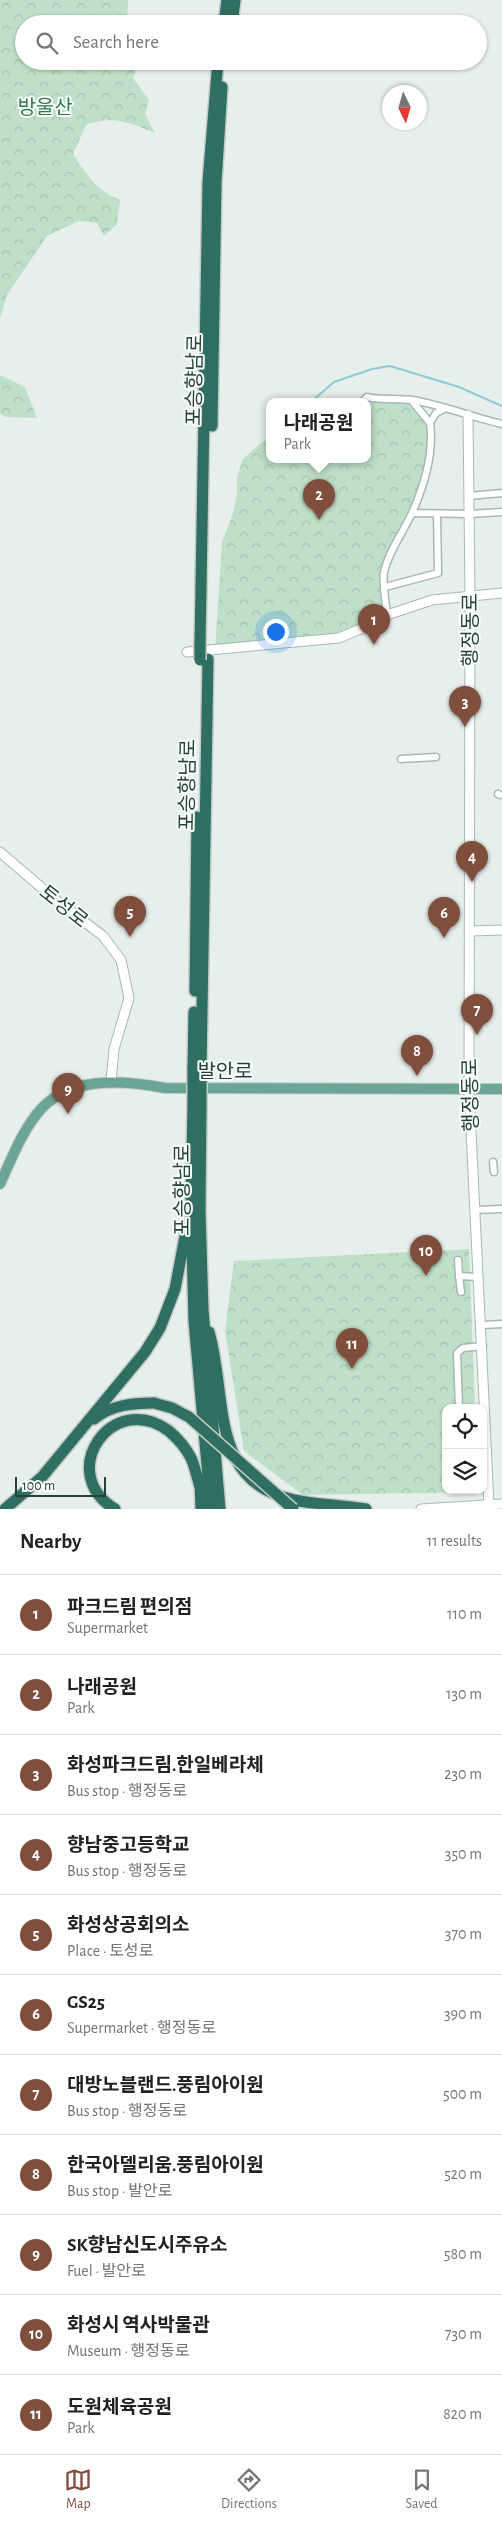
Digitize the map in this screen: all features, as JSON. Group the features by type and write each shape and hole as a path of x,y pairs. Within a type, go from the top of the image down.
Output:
{"highway":[{"path":"228,0 228,15"},
{"path":"229,15 235,0"},
{"name":"포승향남로","path":"217,70 208,182 204,660 197,1106 207,1490 220,1509"},
{"name":"포승향남로","path":"204,645 216,183 219,124 225,70"},
{"name":"포승향남로","path":"197,1106 192,1205 194,1321 207,1490 211,1509"},
{"path":"5,1509 42,1477 87,1425 100,1405 144,1352 160,1328 175,1289 192,1205"},
{"path":"203,1310 214,1347 227,1437 238,1465 250,1480 270,1493 283,1497 366,1509"},
{"path":"87,1425 103,1411 122,1405 154,1403 172,1408 189,1417 293,1509"},
{"path":"115,1509 108,1505 94,1488 89,1463 93,1450 103,1435 110,1428 127,1420 147,1420 173,1434 190,1457 207,1490 201,1509"}],"main road":[{"name":"발안로","path":"0,1184 20,1139 36,1114 54,1098 73,1088 111,1081 165,1088 502,1088"}],"street":[{"path":"371,402 390,397 411,400 502,424"},
{"path":"387,614 383,575 387,562 412,513 431,456 430,423 411,400"},
{"path":"430,423 436,413 444,409"},
{"name":"행정동로","path":"468,415 470,1089 485,1404"},
{"path":"469,496 502,493"},
{"path":"412,513 469,514 502,512"},
{"path":"385,587 438,573 437,514"},
{"path":"187,652 339,638 370,625 387,614 432,600 502,593"},
{"path":"401,760 436,757"},
{"name":"토성로","path":"0,852 57,901 103,936 121,960 129,998 114,1049 111,1081"},
{"path":"471,931 502,930"},
{"path":"493,1162 494,1172"},
{"path":"475,1210 502,1209"},
{"path":"458,1260 460,1292"},
{"path":"460,1276 479,1277"},
{"path":"482,1325 502,1324"},
{"path":"459,1404 457,1354 463,1348 483,1346"},
{"name":"행정동로","path":"487,1449 490,1505"},
{"path":"422,1509 502,1504"}],"green space":[{"name":"방울산","path":"0,0 128,0 127,15 15,15 15,70 136,70 133,78 149,100 145,114 155,133 129,123 112,120 104,120 86,125 73,154 98,187 120,200 117,224 104,236 97,223 79,221 47,236 7,295 0,319"},
{"path":"0,375 25,387 37,418 6,417 0,414"},
{"path":"390,397 411,400 430,423 432,442 412,513 383,575 387,615 352,633 215,650 222,542 233,513 237,495 237,477 243,459 266,439 266,463 371,463 371,403"},
{"path":"469,1249 475,1404 442,1404 442,1493 303,1495 244,1451 225,1331 234,1261"}],"waterway":[{"path":"315,398 334,382 372,369 390,366 459,387 502,406"}],"place":[{"name":"나래공원","path":"319,520"},
{"name":"파크드림 편의점","path":"374,645"},
{"name":"화성파크드림.한일베라체","path":"465,727"},
{"name":"향남중고등학교","path":"472,882"},
{"name":"화성상공회의소","path":"130,937"},
{"name":"GS25","path":"444,938"},
{"name":"대방노블랜드.풍림아이원","path":"477,1035"},
{"name":"한국아델리움.풍림아이원","path":"417,1076"},
{"name":"SK향남신도시주유소","path":"68,1114"},
{"name":"화성시 역사박물관","path":"426,1276"},
{"name":"도원체육공원","path":"352,1369"}]}
